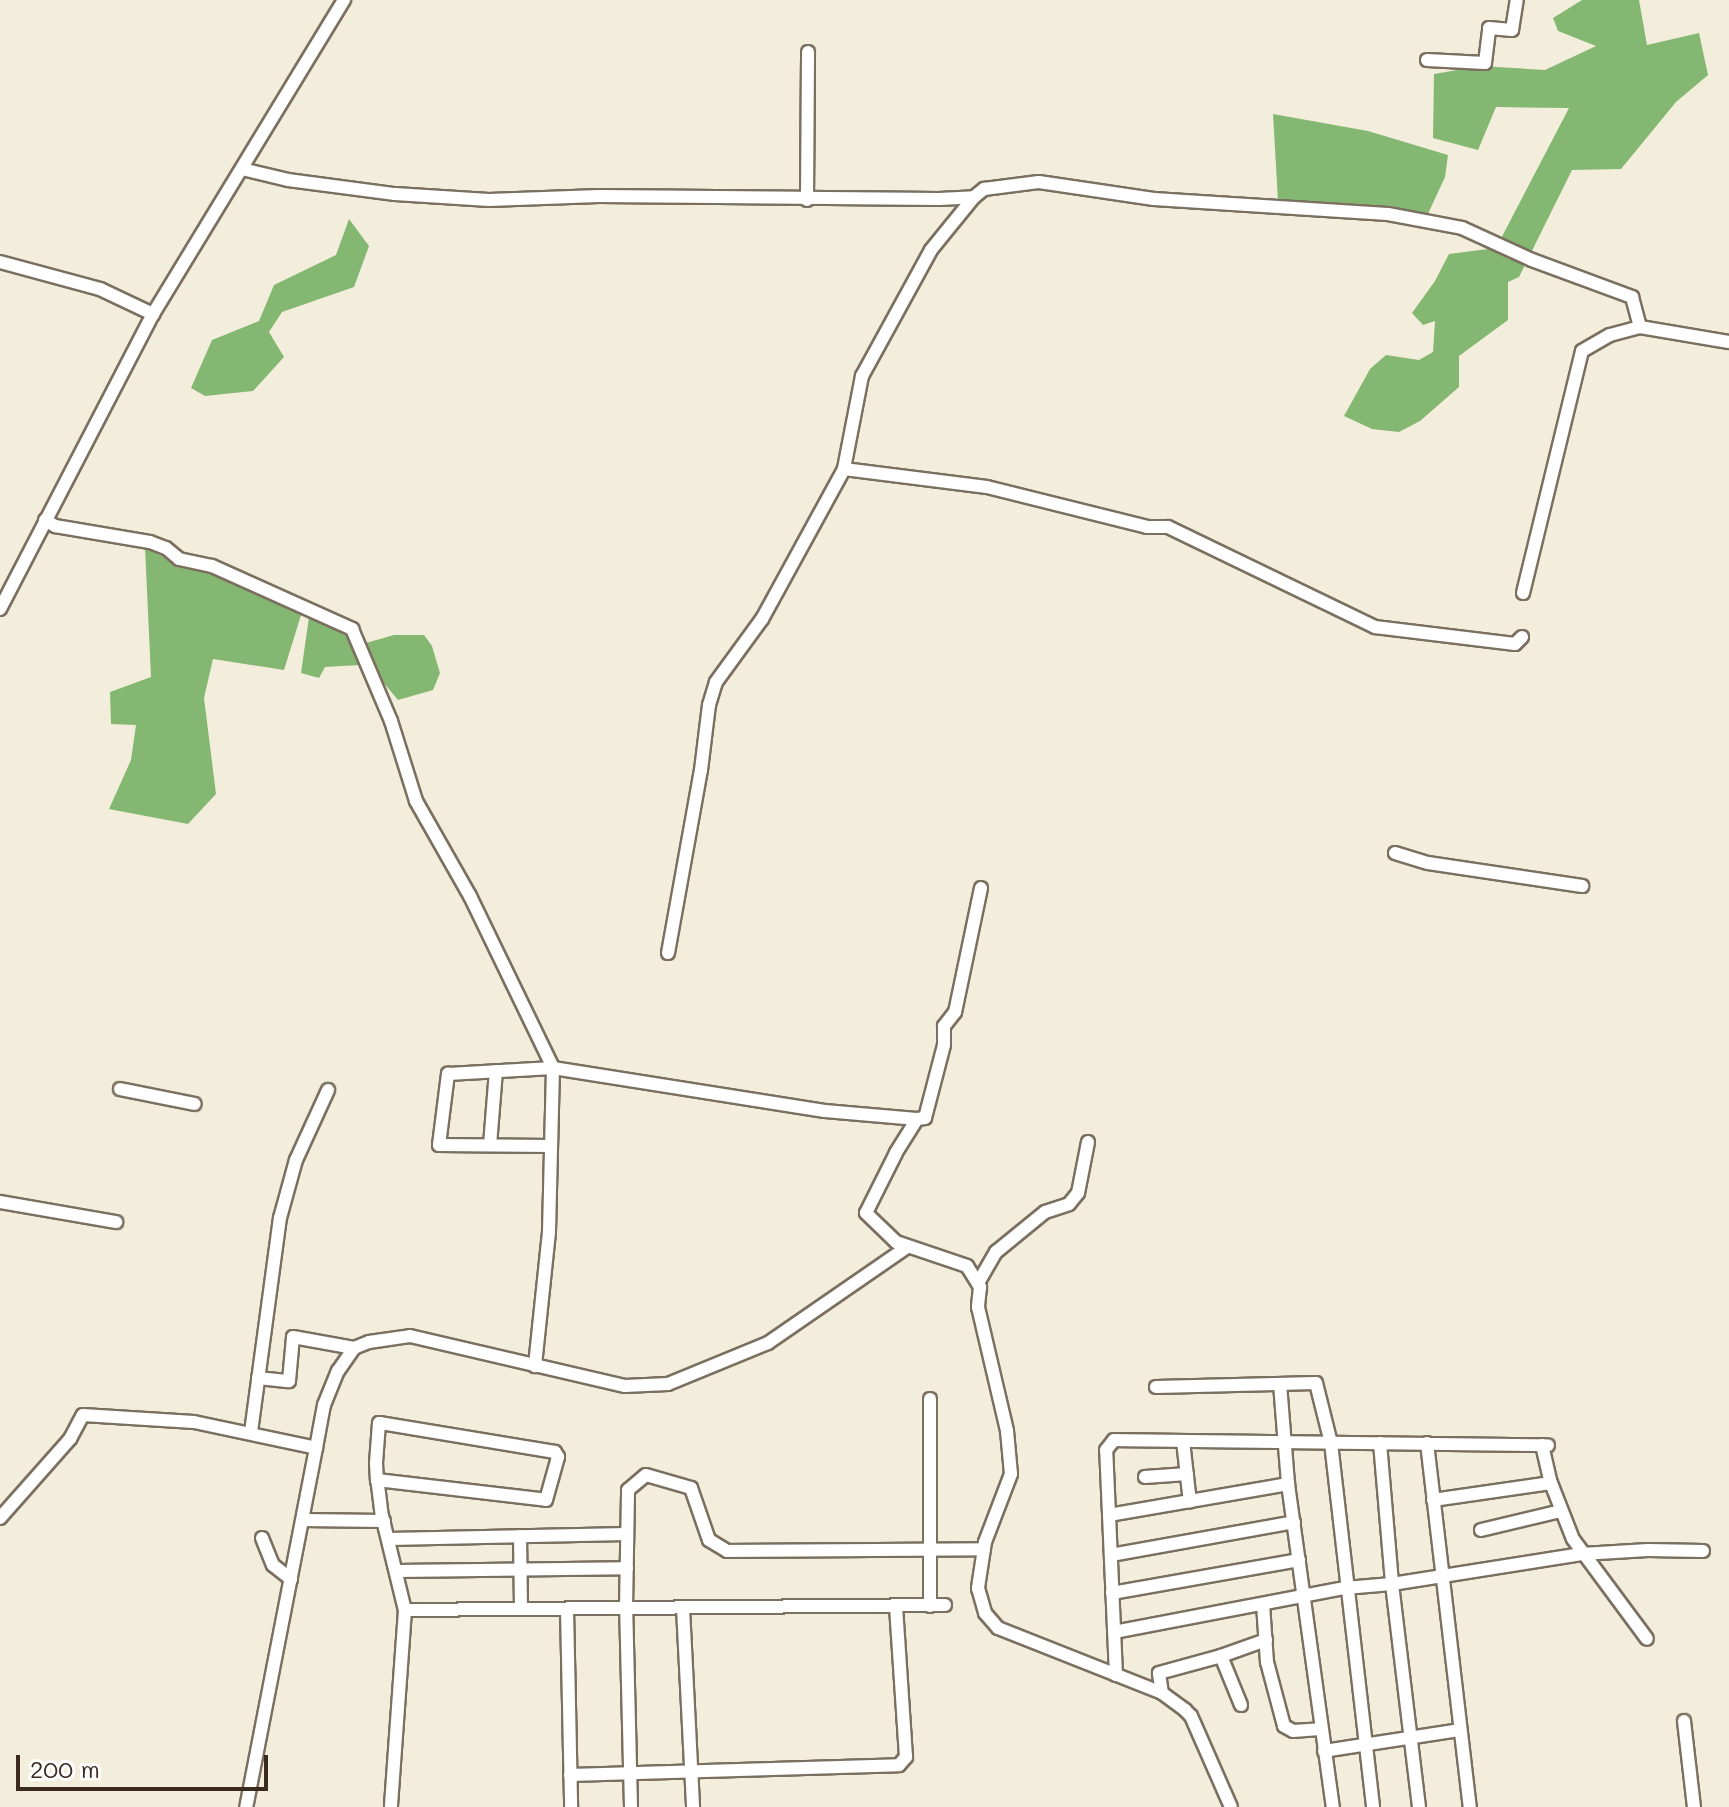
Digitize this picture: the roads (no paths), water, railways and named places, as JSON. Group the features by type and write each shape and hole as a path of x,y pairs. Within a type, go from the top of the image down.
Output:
{"street":[{"path":"0,609 153,314 344,0"},
{"path":"1427,60 1485,63 1489,28 1512,30 1517,0"},
{"path":"807,200 808,52"},
{"path":"242,169 374,191 489,200 599,196 807,200 974,197"},
{"path":"668,953 701,770 709,705 716,682 770,607 844,469 862,376 931,250 984,189 1039,182 1154,199 1323,207 1424,219 1462,228 1532,260 1632,297 1640,327"},
{"path":"0,262 100,289 153,314"},
{"path":"1523,593 1582,351 1610,335 1640,327 1729,342"},
{"path":"844,469 987,487 1147,527 1168,527 1375,627 1515,644 1522,637"},
{"path":"45,520 55,526 150,542 166,548 179,559 212,566 352,629 391,721 416,801 470,896 553,1068 549,1232 535,1366"},
{"path":"1395,853 1428,863 1582,886"},
{"path":"551,1146 439,1145 448,1074 553,1068 825,1111 925,1118 944,1045 944,1026 955,1012 981,888"},
{"path":"490,1145 496,1071"},
{"path":"120,1089 195,1104"},
{"path":"251,1432 280,1218 296,1160 328,1090"},
{"path":"917,1119 866,1213 896,1242 967,1266 978,1283"},
{"path":"1088,1142 1078,1193 1069,1204 1045,1212 996,1252 978,1283 978,1307 1007,1431 1011,1474 984,1549 978,1588 985,1613 998,1628 1162,1693 1191,1716 1231,1807"},
{"path":"0,1202 116,1222"},
{"path":"258,1378 289,1381 293,1337 354,1348 410,1336 625,1386 668,1384 768,1343 907,1247"},
{"path":"246,1807 324,1405 338,1371 354,1348"},
{"path":"1156,1387 1316,1383 1331,1443 1345,1588 1373,1807"},
{"path":"1280,1384 1288,1484 1333,1807"},
{"path":"930,1399 930,1606"},
{"path":"0,1518 70,1439 83,1415 194,1422 316,1448"},
{"path":"377,1480 546,1500 558,1457 555,1452 379,1423 377,1480 405,1610 391,1807"},
{"path":"1116,1675 1106,1450 1114,1440 1545,1445 1551,1483 1582,1554 1647,1639"},
{"path":"1183,1441 1190,1502"},
{"path":"1380,1443 1392,1584 1419,1807"},
{"path":"1427,1443 1470,1807"},
{"path":"1145,1477 1187,1474"},
{"path":"631,1807 626,1608 628,1490 646,1475 691,1488 709,1540 727,1551 984,1549"},
{"path":"1433,1500 1551,1483"},
{"path":"1109,1515 1288,1484"},
{"path":"1481,1530 1561,1511"},
{"path":"303,1520 384,1521"},
{"path":"1111,1555 1294,1522"},
{"path":"389,1539 627,1534"},
{"path":"520,1536 521,1609"},
{"path":"262,1538 273,1565 291,1579"},
{"path":"1114,1632 1345,1588 1392,1584 1582,1554 1703,1551"},
{"path":"1112,1593 1299,1560"},
{"path":"397,1571 627,1568"},
{"path":"1263,1604 1273,1690 1284,1726 1293,1731 1320,1729"},
{"path":"405,1610 945,1605"},
{"path":"570,1775 904,1762 896,1606"},
{"path":"683,1608 693,1807"},
{"path":"567,1609 571,1807"},
{"path":"1162,1693 1159,1673 1266,1640"},
{"path":"1221,1656 1241,1705"},
{"path":"1684,1721 1694,1807"},
{"path":"1324,1751 1459,1730"}]}
